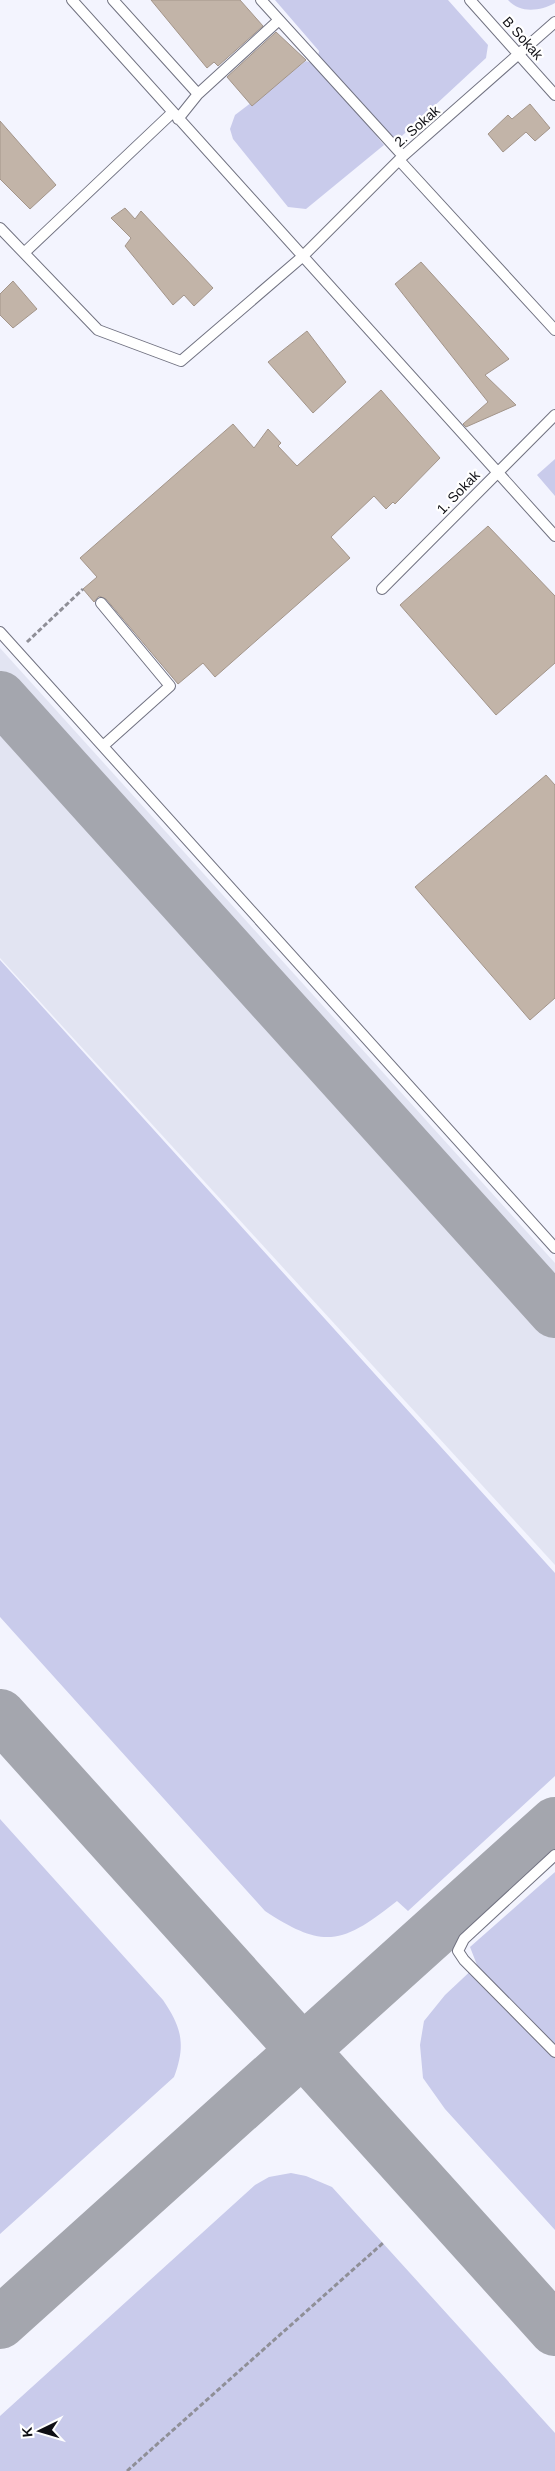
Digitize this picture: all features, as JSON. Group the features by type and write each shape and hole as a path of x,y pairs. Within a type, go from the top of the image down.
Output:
{"lane":[{"path":"72,0 555,536"},
{"path":"113,0 198,94"},
{"path":"260,0 555,330"},
{"name":"B Sokak","path":"470,0 555,95"},
{"path":"0,228 24,253 279,20"},
{"name":"2. Sokak","path":"24,253 98,330 182,361 302,257 401,158 555,22"},
{"name":"1. Sokak","path":"382,589 555,415"},
{"path":"101,603 170,686 103,746"},
{"path":"0,632 555,1248"},
{"path":"555,1855 464,1939 458,1951 464,1960 555,2052"}],"path":[{"path":"17,651 83,589"},
{"path":"127,2471 384,2243"}],"shaded area":[{"path":"275,0 448,0 488,45 486,58 391,146 317,63 319,51"},
{"path":"508,0 555,0 555,3 531,10 519,8"},
{"path":"306,61 317,65 384,145 306,209 288,207 233,139 230,129 235,115"},
{"path":"555,459 555,496 537,475"},
{"path":"0,648 555,1263 555,1565 0,958"},
{"path":"0,960 555,1573 555,1776 408,1911 397,1901 362,1926 333,1937 303,1932 285,1924 265,1911 0,1617"},
{"path":"0,1819 163,2000 178,2028 181,2046 174,2077 0,2234"},
{"path":"555,1872 555,2230 445,2109 423,2078 420,2045 424,2021 445,1995 477,1965 470,1947"},
{"path":"291,2173 306,2176 332,2187 555,2433 555,2471 0,2471 0,2416 255,2185 269,2177"}],"building":[{"path":"151,0 240,0 263,26 218,66 214,62 207,68"},
{"path":"276,32 306,60 252,106 227,77"},
{"path":"530,104 550,128 535,141 526,132 503,152 488,134 508,115 512,119"},
{"path":"0,121 56,185 30,209 0,179"},
{"path":"125,208 135,219 141,211 213,288 194,306 184,295 173,305 125,246 131,238 111,218"},
{"path":"421,262 509,359 485,375 516,405 466,427 463,424 488,402 395,284"},
{"path":"13,281 37,309 13,328 0,315 0,294"},
{"path":"307,331 346,382 313,413 268,362"},
{"path":"381,390 440,458 395,504 393,502 386,509 374,496 331,537 350,558 215,677 203,663 178,684 106,599 99,596 94,602 83,589 97,577 80,558 233,424 254,448 268,429 281,443 278,446 297,466"},
{"path":"488,526 555,596 555,663 496,715 400,605"},
{"path":"546,775 555,785 555,998 530,1020 415,887"}],"taxiway":[{"path":"0,697 555,1312"},
{"path":"0,1715 555,2330"},
{"path":"0,2323 555,1823"}]}
